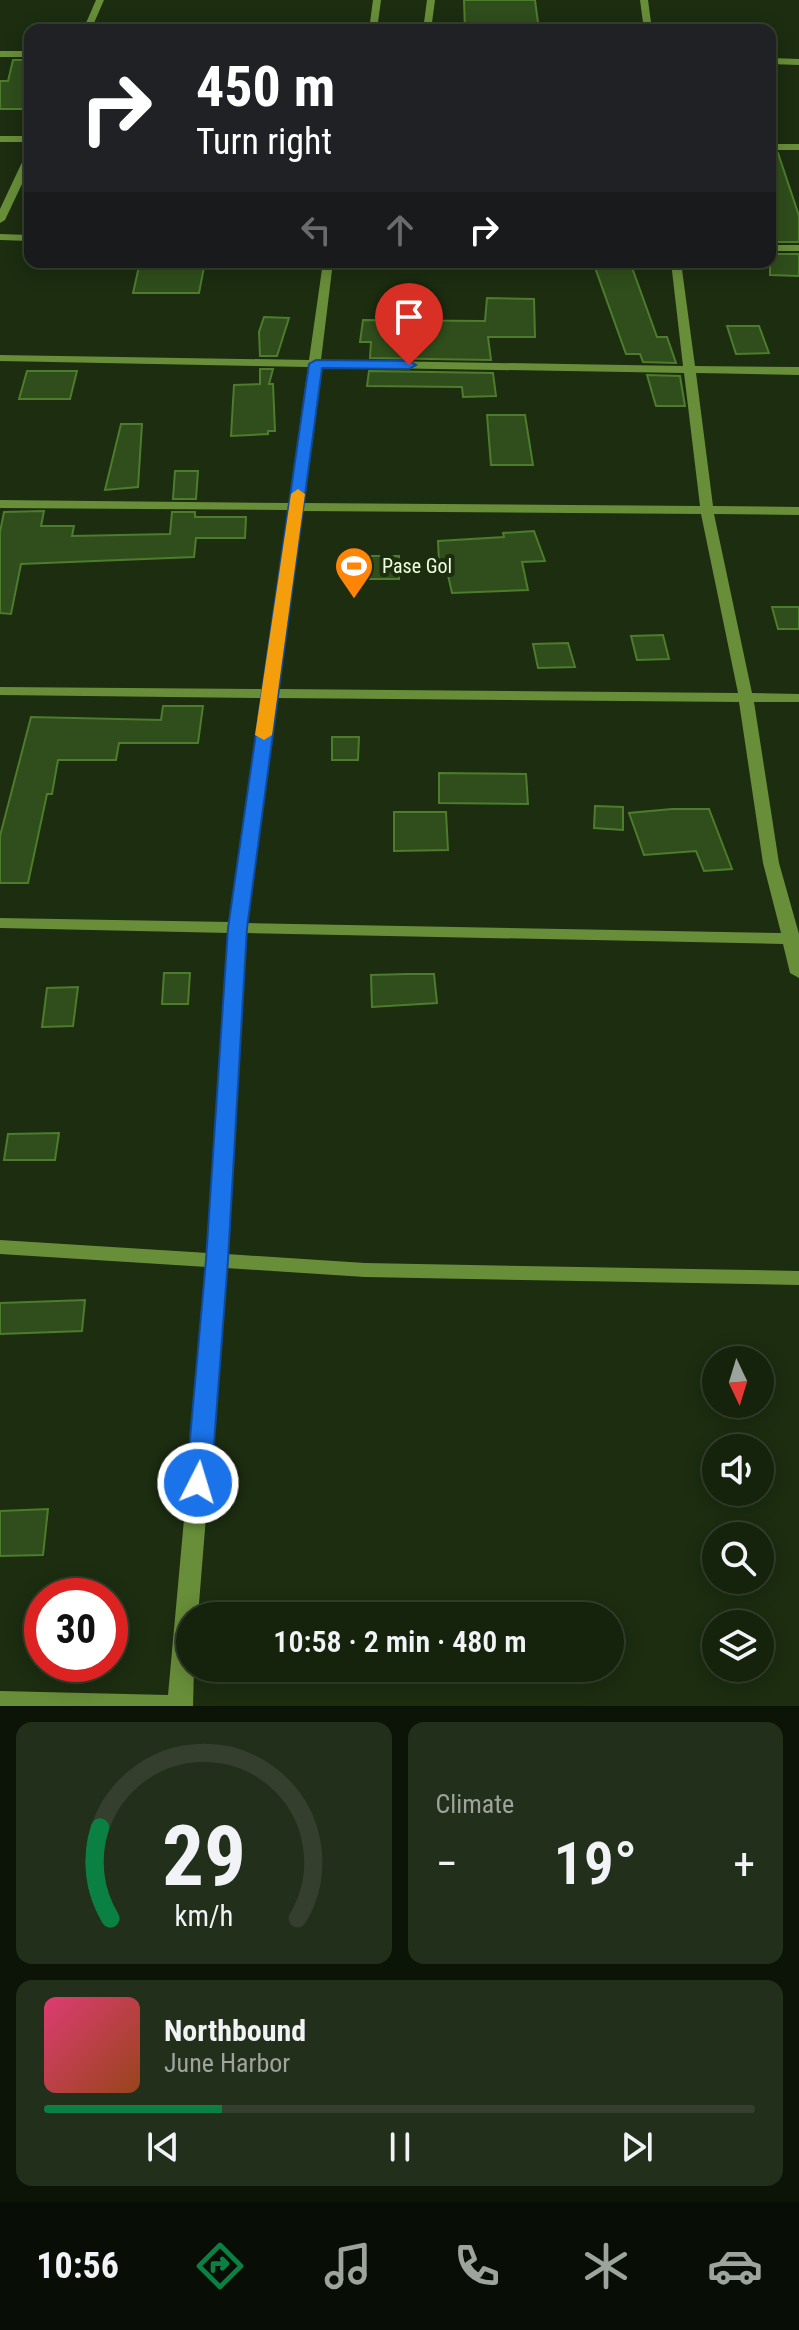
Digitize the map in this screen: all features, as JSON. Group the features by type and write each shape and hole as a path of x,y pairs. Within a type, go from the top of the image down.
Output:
{"street":[{"path":"90,24 100,0"},
{"path":"374,24 377,0"},
{"path":"428,24 431,0"},
{"path":"644,0 647,24"},
{"path":"0,54 24,54"},
{"path":"776,61 799,62"},
{"path":"0,139 24,139"},
{"path":"776,147 799,147"},
{"path":"0,220 24,169"},
{"path":"0,237 24,238"},
{"path":"776,248 799,248"},
{"path":"0,1701 180,1706 217,1260 238,928 327,268"},
{"path":"677,268 707,510 746,698 771,863 796,939 799,973"},
{"path":"0,358 799,371"},
{"path":"0,504 799,511"},
{"path":"0,691 799,698"},
{"path":"0,923 796,939"},
{"path":"0,1247 365,1270 799,1278"}],"building":[{"path":"464,0 535,0 538,24 465,24"},
{"path":"13,60 24,60 24,109 0,109 0,81 8,81"},
{"path":"776,153 799,216 799,242 776,242"},
{"path":"776,254 799,254 799,276 770,275 770,268 776,268"},
{"path":"139,268 204,268 199,293 133,293"},
{"path":"595,268 632,268 657,337 667,337 676,363 643,362 640,354 626,354"},
{"path":"487,298 534,299 535,337 488,337 491,360 370,358 371,342 360,342 363,320 485,321"},
{"path":"264,317 289,318 277,356 260,356 259,332"},
{"path":"727,326 759,326 769,353 736,354"},
{"path":"260,369 273,369 269,384 273,384 275,431 231,436 234,385 260,384"},
{"path":"27,371 77,371 70,399 19,399"},
{"path":"369,371 493,373 496,396 463,397 462,387 367,386"},
{"path":"647,375 680,376 685,406 656,406"},
{"path":"487,415 525,415 533,465 491,465"},
{"path":"121,424 142,424 138,487 105,490"},
{"path":"175,471 198,471 196,499 173,499"},
{"path":"44,511 41,526 74,526 72,536 170,534 172,512 195,512 195,517 246,517 245,538 196,538 194,557 21,564 11,614 0,613 0,532 4,512"},
{"path":"534,531 545,561 522,562 528,590 452,593 445,562 439,562 438,541 504,537 503,533"},
{"path":"348,556 399,556 399,579 347,579"},
{"path":"772,607 799,607 799,629 778,629"},
{"path":"663,635 669,659 637,660 631,636"},
{"path":"568,643 575,667 538,668 533,644"},
{"path":"163,706 203,706 198,743 119,743 116,760 58,760 52,794 47,794 28,883 0,883 0,836 31,717 161,720"},
{"path":"332,737 359,737 358,760 332,760"},
{"path":"439,773 526,774 528,804 439,803"},
{"path":"595,806 623,807 623,830 594,828"},
{"path":"709,809 732,869 704,871 696,851 644,855 629,813"},
{"path":"394,812 446,812 448,850 394,851"},
{"path":"164,973 190,973 188,1004 162,1004"},
{"path":"434,974 437,1003 372,1007 371,975"},
{"path":"78,987 73,1026 42,1027 47,988"},
{"path":"59,1133 55,1160 4,1160 8,1134"},
{"path":"85,1300 82,1331 0,1334 0,1303"},
{"path":"48,1509 43,1555 0,1556 0,1511"}],"slow traffic":[{"path":"264,735 298,494"}],"place":[{"name":"Pase Gol","path":"354,600"}],"route":[{"path":"198,1483 217,1260 238,928 316,364 409,365"}]}
